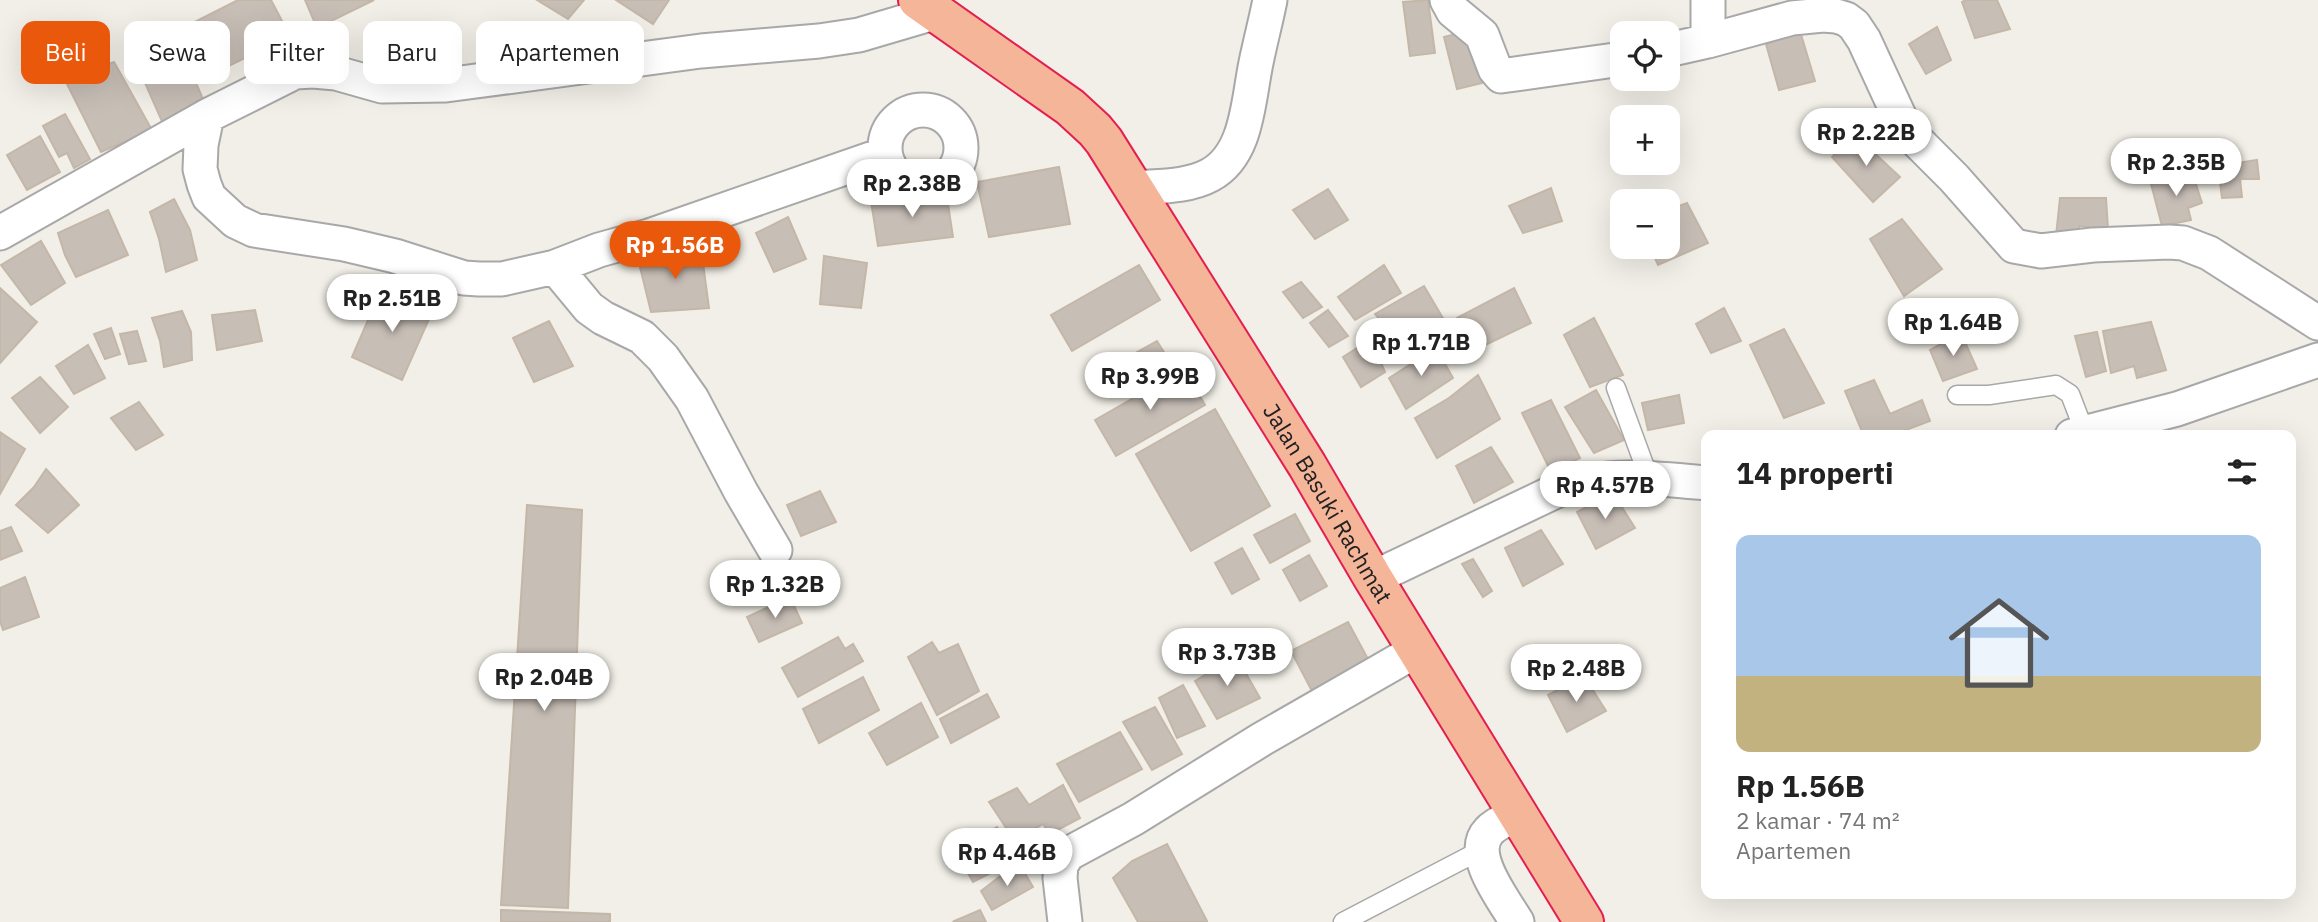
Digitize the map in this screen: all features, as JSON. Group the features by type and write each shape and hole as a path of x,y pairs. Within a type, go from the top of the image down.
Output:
{"highway":[{"name":"Jalan Basuki Rachmat","path":"928,6 1070,107 1104,141 1307,465 1373,578 1584,922"}],"street":[{"path":"1135,188 1195,181 1210,175 1229,158 1239,141 1246,116 1270,0"},
{"path":"1447,0 1453,11 1482,35 1495,69 1501,76 1610,61"},
{"path":"1708,0 1708,41"},
{"path":"0,233 207,116 295,72 336,73 382,86 446,85 674,55 859,35 928,6"},
{"path":"1680,47 1792,18 1823,15 1846,19 1854,25 1864,40 1900,118 1917,141 2014,246 2041,251 2092,245 2183,243 2209,254 2318,323"},
{"path":"207,116 201,145 200,169 209,197 235,221 254,230 344,244 395,256 464,278 502,279 555,267 885,154"},
{"path":"555,267 589,308 642,337 663,358 692,399 775,550"},
{"path":"2094,430 2177,410 2318,360"},
{"path":"1373,578 1567,486 1601,479 1649,478 1701,483"},
{"path":"1065,922 1060,878 1061,865 1068,854 1133,819 1262,739 1417,650"},
{"path":"1517,922 1483,862 1481,850 1491,829 1518,814"}],"lane":[{"path":"1957,395 1989,395 2056,385 2070,394 2077,430"},
{"path":"1616,388 1649,478"},
{"path":"1343,922 1481,850"}],"building":[{"path":"238,0 271,0 282,21 244,21 244,58 230,65 230,21 197,21"},
{"path":"305,0 374,0 331,21 314,21"},
{"path":"537,0 584,0 568,19"},
{"path":"616,0 669,0 653,24"},
{"path":"1428,0 1435,53 1410,56 1403,2"},
{"path":"1997,0 2010,29 1975,38 1962,2"},
{"path":"1937,27 1951,60 1926,74 1909,44"},
{"path":"1468,31 1482,83 1457,89 1444,37"},
{"path":"1800,31 1815,81 1779,90 1766,44"},
{"path":"114,62 152,130 101,152 67,84 110,84 110,63"},
{"path":"146,84 196,84 206,106 164,126"},
{"path":"65,114 90,159 74,168 67,153 59,157 43,126"},
{"path":"1855,135 1900,177 1873,202 1832,157"},
{"path":"40,136 60,172 27,190 7,155"},
{"path":"2257,160 2259,179 2240,179 2242,197 2222,198 2218,166"},
{"path":"1059,167 1070,224 989,237 977,182"},
{"path":"2192,172 2202,203 2188,208 2191,220 2162,226 2151,184"},
{"path":"1551,188 1562,221 1523,233 1509,206"},
{"path":"1328,189 1348,220 1315,239 1293,210"},
{"path":"946,191 953,237 878,246 871,201"},
{"path":"2060,198 2106,198 2108,229 2079,226 2079,238 2056,236"},
{"path":"174,199 190,230 197,260 166,272 150,212"},
{"path":"1687,203 1708,243 1680,255 1680,206"},
{"path":"108,210 128,255 76,277 58,233"},
{"path":"788,217 806,259 774,272 756,233"},
{"path":"1902,219 1942,269 1904,296 1870,239"},
{"path":"41,241 65,283 31,305 1,265"},
{"path":"701,248 709,308 651,312 638,259"},
{"path":"824,256 867,263 861,308 820,304"},
{"path":"1655,259 1672,259 1658,265"},
{"path":"1139,265 1160,300 1072,351 1051,315"},
{"path":"1384,265 1401,293 1355,320 1338,297"},
{"path":"1301,282 1322,307 1303,318 1283,292"},
{"path":"1424,286 1444,320 1402,345 1375,314"},
{"path":"0,288 37,322 0,363"},
{"path":"1514,288 1531,323 1475,350 1457,318"},
{"path":"381,290 433,310 402,380 352,357"},
{"path":"1724,308 1741,341 1711,353 1696,324"},
{"path":"255,310 262,341 217,350 212,315"},
{"path":"1328,310 1348,336 1329,347 1310,323"},
{"path":"182,311 191,332 192,360 164,367 160,341 152,318"},
{"path":"1594,318 1623,375 1590,387 1564,335"},
{"path":"549,321 573,366 534,382 513,338"},
{"path":"2151,322 2166,370 2137,378 2134,366 2111,373 2103,331"},
{"path":"111,328 120,354 105,359 94,334"},
{"path":"1784,329 1824,403 1784,418 1750,345"},
{"path":"137,331 146,361 129,364 120,334"},
{"path":"2097,332 2106,371 2086,377 2075,336"},
{"path":"1961,333 1977,369 1943,381 1930,350"},
{"path":"1371,339 1385,372 1361,387 1343,357"},
{"path":"1157,341 1167,357 1122,381 1114,365"},
{"path":"88,345 105,378 74,394 56,366"},
{"path":"1436,348 1453,378 1406,409 1389,378"},
{"path":"1184,369 1205,405 1116,456 1095,420"},
{"path":"1478,375 1500,419 1437,458 1415,418 1449,398"},
{"path":"40,377 68,407 40,433 12,398"},
{"path":"1874,380 1890,414 1922,400 1930,421 1906,430 1861,430 1845,391"},
{"path":"1596,390 1624,440 1594,453 1565,407"},
{"path":"1679,395 1684,423 1648,430 1642,403"},
{"path":"1551,400 1580,458 1551,472 1522,413"},
{"path":"139,402 163,435 136,450 111,418"},
{"path":"1215,409 1270,506 1191,551 1136,454"},
{"path":"0,432 25,449 0,494"},
{"path":"1491,447 1513,482 1474,503 1456,466"},
{"path":"46,469 79,505 48,533 16,505 34,487"},
{"path":"820,491 836,522 801,536 787,505"},
{"path":"1613,493 1635,528 1596,549 1577,512"},
{"path":"527,505 582,510 568,908 501,905"},
{"path":"1295,514 1310,541 1270,563 1254,535"},
{"path":"11,527 22,551 0,560 0,531"},
{"path":"1541,530 1563,564 1523,586 1505,548"},
{"path":"1242,548 1259,579 1232,594 1215,563"},
{"path":"1309,555 1327,586 1300,601 1283,570"},
{"path":"1473,559 1492,591 1483,597 1462,564"},
{"path":"25,577 39,617 3,630 0,621 0,588"},
{"path":"790,597 802,623 759,642 747,617"},
{"path":"1348,622 1368,659 1312,691 1291,651"},
{"path":"838,637 845,649 853,644 863,661 798,697 782,668"},
{"path":"932,642 939,653 958,644 979,691 937,715 908,657"},
{"path":"1236,656 1260,698 1217,719 1195,681"},
{"path":"1584,676 1606,711 1567,732 1548,695"},
{"path":"863,677 879,710 819,743 803,709"},
{"path":"1183,685 1205,726 1177,738 1159,698"},
{"path":"987,694 999,717 951,743 940,719"},
{"path":"921,703 938,737 887,765 869,733"},
{"path":"1155,707 1182,754 1152,770 1123,722"},
{"path":"1120,732 1142,769 1079,802 1057,764"},
{"path":"1063,785 1080,818 1050,834 1043,824 1014,840 989,802 1017,788 1029,805"},
{"path":"997,827 1016,860 973,882 955,850"},
{"path":"1167,844 1207,922 1138,922 1113,878 1132,861"},
{"path":"1021,867 1033,887 992,910 981,891 999,877"},
{"path":"501,910 610,914 610,922 501,922"},
{"path":"980,910 986,922 953,922 954,921"}]}
